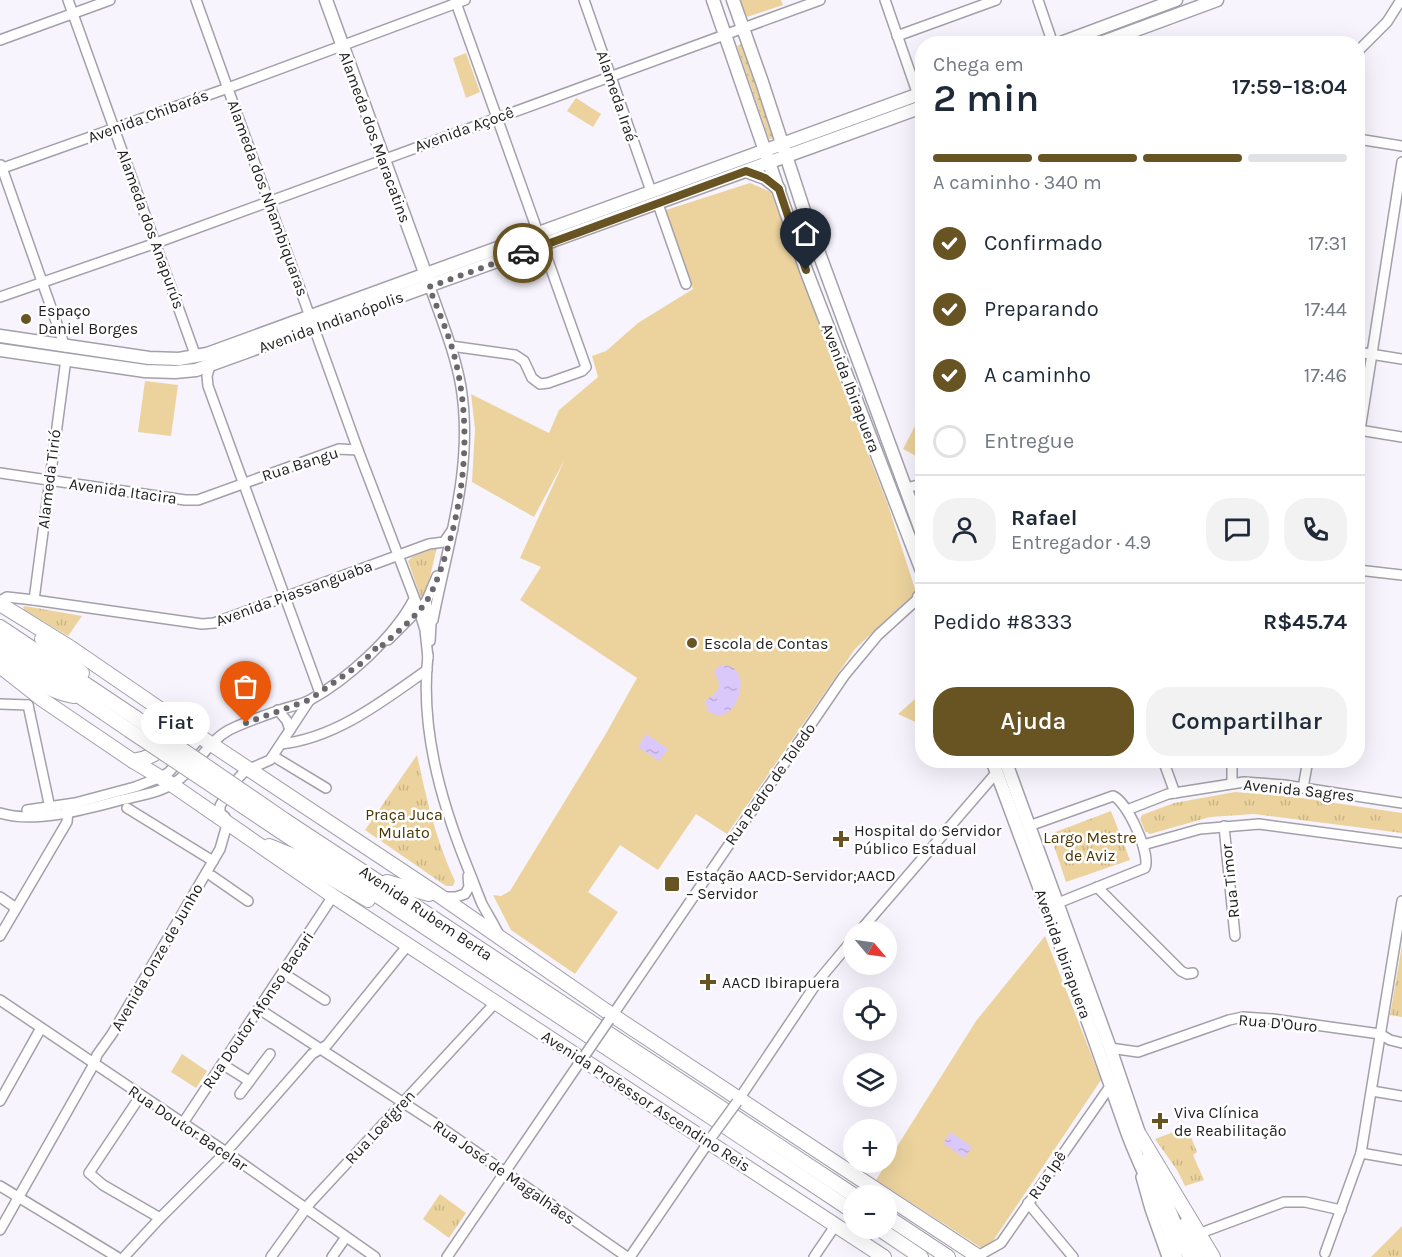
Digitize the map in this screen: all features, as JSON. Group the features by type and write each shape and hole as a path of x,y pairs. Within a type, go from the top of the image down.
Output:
{"highway":[{"path":"0,604 54,648 110,699"},
{"path":"0,604 71,648 440,897 611,1018 869,1185"},
{"name":"Avenida Rubem Berta","path":"0,627 110,699 132,724"},
{"name":"Avenida Rubem Berta","path":"0,642 84,698 132,724 283,826 482,966 843,1205"},
{"path":"0,657 49,688 84,698"},
{"path":"0,666 32,700 167,781 408,945"},
{"path":"133,761 153,756 160,749 170,732 169,714"},
{"name":"Avenida Rubem Berta","path":"283,826 372,878 843,1188"},
{"path":"261,846 282,849 457,955 482,966"},
{"path":"372,878 440,897"},
{"name":"Avenida Professor Ascendino Reis","path":"408,945 711,1139 835,1226 884,1257"},
{"path":"1138,1134 1213,1257"},
{"path":"1175,1195 1198,1257"},
{"path":"897,1203 978,1256"},
{"path":"897,1223 948,1257"},
{"path":"894,1239 921,1257"}],"main road":[{"name":"Alameda dos Maracatins","path":"326,0 425,274"},
{"name":"Avenida Ibirapuera","path":"713,0 806,270 915,553"},
{"name":"Avenida Ibirapuera","path":"733,0 783,143 809,226 915,513"},
{"path":"1079,36 1176,0"},
{"path":"1119,36 1216,0"},
{"name":"Avenida Indianópolis","path":"0,350 171,359 196,357 915,96"},
{"path":"896,117 915,102"},
{"name":"Avenida Indianópolis","path":"0,336 65,353 162,372 188,372 316,328 915,110"},
{"path":"746,171 765,178 779,189"},
{"path":"425,274 429,287"},
{"name":"Avenida Ibirapuera","path":"995,768 1066,957 1133,1147 1178,1253"},
{"path":"997,768 1014,783"},
{"name":"Avenida Ibirapuera","path":"1008,768 1110,1048 1178,1253"}],"street":[{"name":"Alameda dos Anapurús","path":"68,0 196,357"},
{"path":"0,40 110,0"},
{"name":"Alameda dos Nhambiquaras","path":"196,0 316,328 358,450 419,610 425,630 428,658"},
{"name":"Alameda Iraé","path":"584,0 651,191"},
{"name":"Avenida Açocê","path":"0,297 156,243 820,0"},
{"path":"885,0 915,81"},
{"path":"897,36 996,0"},
{"path":"1038,0 1050,36"},
{"path":"1365,44 1387,22 1401,0"},
{"path":"451,346 515,355 522,359 532,378 540,384 585,369 585,363 459,1"},
{"name":"Avenida Chibarás","path":"1,167 228,88 459,1"},
{"path":"1365,140 1402,146"},
{"path":"1365,392 1402,162"},
{"path":"1,167 65,353"},
{"path":"658,204 686,284"},
{"path":"376,648 377,650 426,602 453,530 461,488 465,440 461,386 451,346 429,287"},
{"name":"Alameda Tirió","path":"34,600 65,353"},
{"path":"1365,353 1402,359"},
{"path":"210,366 207,376 208,386 320,693"},
{"path":"1365,431 1402,437"},
{"name":"Rua Bangu","path":"243,484 339,449 358,450"},
{"name":"Avenida Itacira","path":"0,473 185,500 198,500 243,484"},
{"path":"906,488 915,486"},
{"name":"Avenida Piassanguaba","path":"0,604 7,597 205,624 222,621 429,544 445,551"},
{"path":"445,551 431,628 427,670 430,737 435,768 457,840 481,900 501,939"},
{"path":"1365,571 1402,575"},
{"path":"0,813 38,816 68,809 135,787 167,781 169,772 206,741 278,710 309,700 363,662 414,599"},
{"path":"426,602 431,628"},
{"name":"Rua Pedro de Toledo","path":"583,1058 844,676 878,634 915,602"},
{"path":"403,626 417,627 426,646"},
{"path":"281,744 306,739 355,719 427,670"},
{"path":"0,704 32,700 29,716 50,808"},
{"name":"Avenida Onze de Junho","path":"0,1230 96,1065 97,1055 112,1034 224,841 226,823 225,817 220,813 220,806 231,786 238,776 249,769 267,763 309,700"},
{"path":"278,710 287,721 290,730"},
{"path":"273,756 326,788"},
{"path":"868,921 992,768"},
{"path":"1166,768 1174,793"},
{"path":"1232,768 1232,783"},
{"path":"1303,788 1307,768"},
{"name":"Avenida Sagres","path":"1127,810 1174,793 1244,782 1303,788 1402,803"},
{"path":"1029,826 1110,795 1119,798 1127,810 1143,845 1147,859 1145,868 1058,903"},
{"path":"0,813 50,808 68,809"},
{"path":"127,808 213,861"},
{"path":"0,936 67,822 68,809"},
{"path":"1143,845 1200,829 1267,825 1402,843"},
{"name":"Rua Timor","path":"1224,826 1235,936"},
{"path":"466,864 469,880 467,892 475,902 481,900"},
{"path":"213,876 248,901"},
{"path":"1097,887 1181,971 1187,974 1193,973"},
{"path":"440,897 456,897 467,892"},
{"name":"Rua Doutor Afonso Bacari","path":"183,1123 333,896"},
{"path":"0,897 16,908"},
{"path":"1325,1253 1361,1153 1402,905"},
{"path":"124,1257 226,1152 312,1054 327,1045 408,945"},
{"path":"629,1257 818,981 843,951"},
{"path":"283,973 325,1000"},
{"name":"Rua Doutor Bacelar","path":"0,1000 226,1152 375,1257"},
{"name":"Rua Loefgren","path":"271,1257 305,1209 496,1002"},
{"name":"Rua José de Magalhães","path":"259,1009 404,1103 629,1257"},
{"name":"Rua D'Ouro","path":"1110,1048 1138,1052 1243,1017 1380,1034 1402,1043"},
{"path":"0,1101 41,1028"},
{"path":"240,1094 270,1054"},
{"path":"447,1257 583,1058"},
{"path":"222,1064 249,1081"},
{"name":"Rua Ipê","path":"978,1256 1001,1244 1111,1085"},
{"path":"1372,1091 1402,1096"},
{"path":"141,1095 89,1173 103,1185 160,1218"},
{"path":"1361,1153 1402,1160"},
{"path":"0,1186 117,1257"},
{"path":"1198,1234 1284,1202 1305,1202 1341,1210"},
{"path":"1028,1203 1073,1257"},
{"path":"814,1257 835,1226"},
{"path":"332,1257 346,1237"}],"green space":[{"path":"739,0 781,0 783,5 747,17"},
{"path":"741,44 774,138 769,139 737,46"},
{"path":"466,53 480,92 466,98 453,58"},
{"path":"576,98 601,114 593,127 567,111"},
{"path":"750,183 771,192 888,505 915,593 855,649 727,834 696,814 658,870 620,845 588,892 618,912 575,974 511,930 493,895 501,896 510,891 604,737 637,678 520,600 541,567 520,558 565,459 534,517 472,482 475,429 471,394 549,433 559,410 598,377 592,356 606,351 638,323 693,289 666,210"},
{"path":"145,381 178,385 171,436 138,432"},
{"path":"915,426 915,455 903,449"},
{"path":"437,547 425,598 422,601 408,561 412,557"},
{"path":"25,606 82,616 68,636 24,610"},
{"path":"915,699 915,722 898,714"},
{"name":"Praça Juca Mulato","path":"417,755 437,834 455,881 453,886 446,886 365,830"},
{"path":"1235,792 1295,797 1402,813 1402,833 1254,814 1210,817 1150,834 1145,831 1140,819 1142,815 1174,803"},
{"name":"Largo Mestre de Aviz","path":"1111,811 1130,860 1066,882 1050,834"},
{"path":"1045,936 1101,1080 989,1247 983,1249 897,1194 897,1185 884,1185 876,1180 880,1173 897,1173 897,1147 976,1021"},
{"path":"1402,945 1402,1017 1390,1015"},
{"path":"182,1054 207,1071 196,1088 171,1072"},
{"path":"1187,1127 1197,1152 1193,1155 1204,1180 1185,1186 1177,1170 1155,1139"},
{"path":"440,1194 466,1213 449,1238 423,1219"},
{"path":"1402,1226 1402,1257 1371,1257"}],"water":[{"path":"723,665 734,668 741,686 734,706 727,713 718,715 708,711 705,701 718,691 719,683 714,671"},
{"path":"646,734 668,749 659,761 638,747"},
{"path":"951,1132 972,1147 964,1158 943,1143"}],"way so far":[{"path":"246,723 309,700 346,675 392,637 428,600 445,558 456,517 465,440 465,419 457,366 429,287 523,253"}],"place":[{"name":"Espaço Daniel Borges","path":"26,319"},
{"name":"Escola de Contas","path":"692,643"},
{"name":"Fiat","path":"246,723"},
{"name":"Hospital do Servidor Público Estadual","path":"841,839"},
{"name":"Estação AACD-Servidor;AACD – Servidor","path":"672,884"},
{"name":"AACD Ibirapuera","path":"708,982"},
{"name":"Viva Clínica de Reabilitação","path":"1160,1121"}],"route":[{"path":"523,253 746,171 765,178 779,189 806,270"}]}
